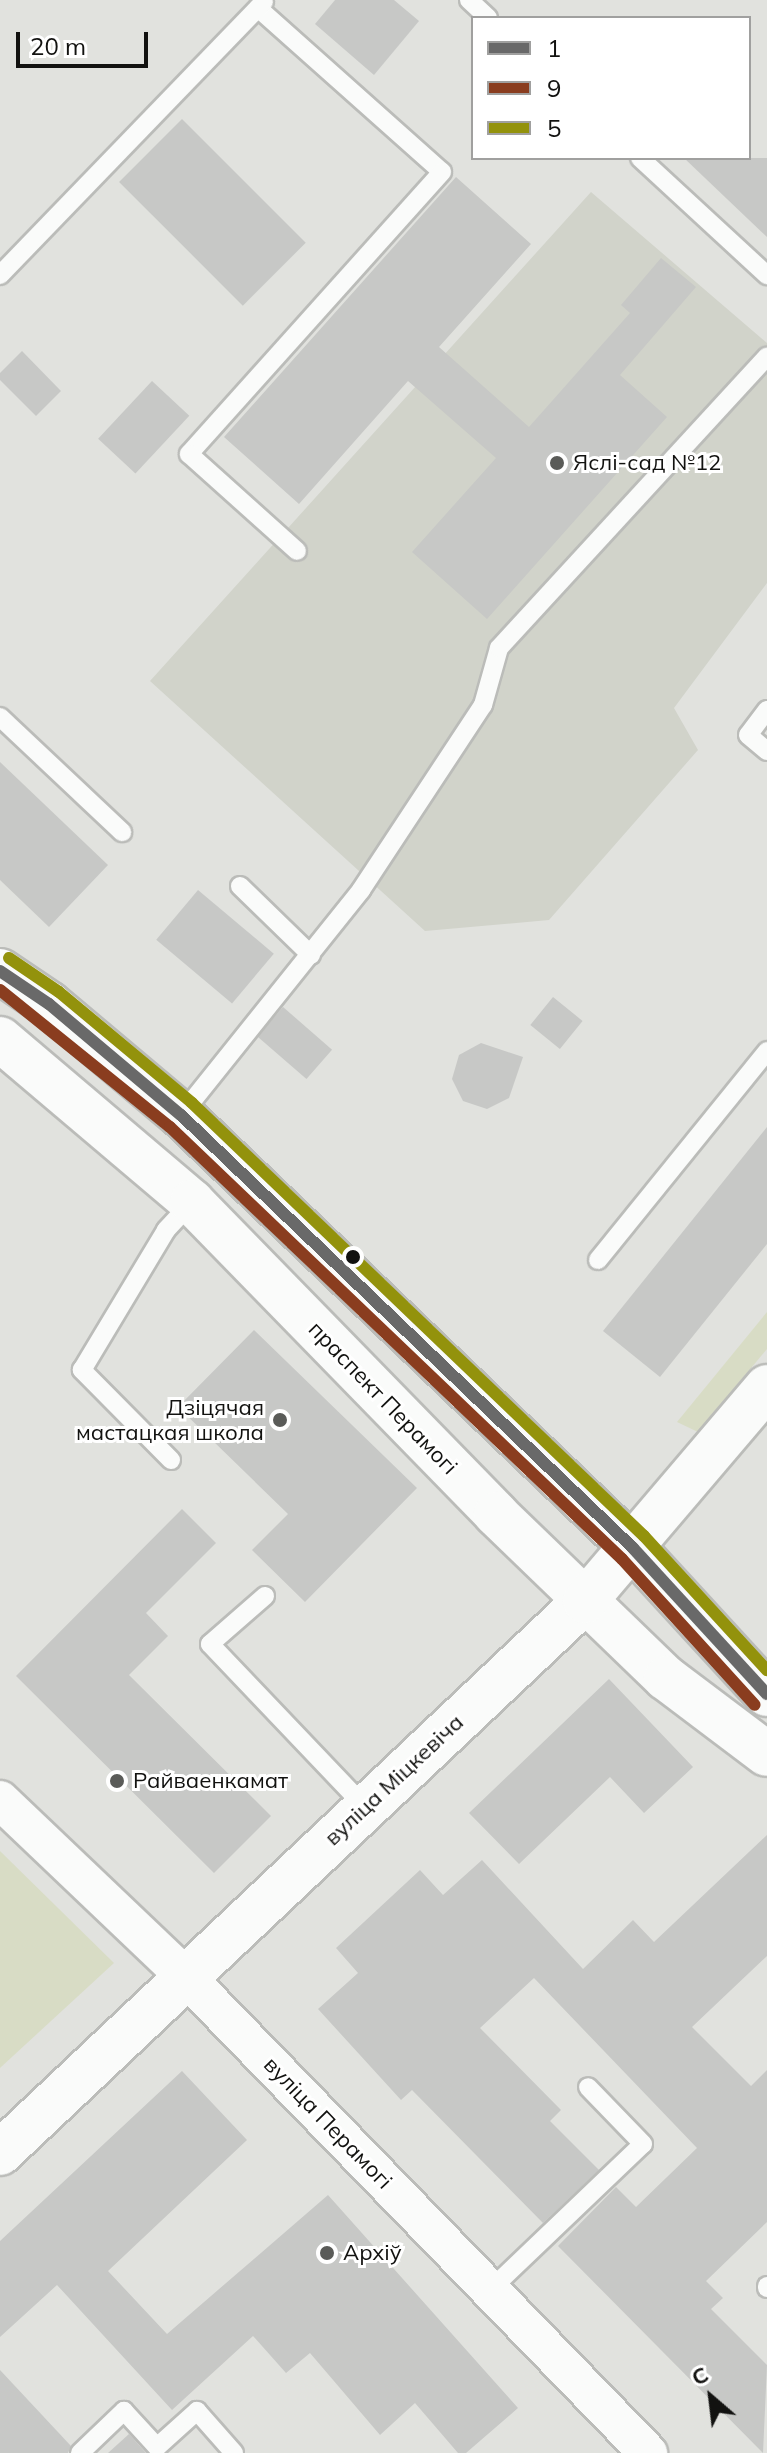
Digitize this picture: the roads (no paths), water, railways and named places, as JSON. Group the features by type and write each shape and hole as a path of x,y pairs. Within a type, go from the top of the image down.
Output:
{"main road":[{"path":"0,971 49,1004 181,1115 633,1548 767,1694"},
{"name":"праспект Перамогі","path":"0,1039 192,1202 585,1601 666,1678 767,1754"},
{"name":"вуліца Міцкевіча","path":"0,2153 585,1601 767,1387"}],"street":[{"name":"вуліца Перамогі","path":"0,1800 185,1976 648,2453"}],"lane":[{"path":"469,0 486,16"},
{"path":"0,275 262,4 442,172 189,454 297,551"},
{"path":"642,160 767,275"},
{"path":"181,1115 361,890 483,705 499,648 767,357"},
{"path":"767,710 748,735 767,751"},
{"path":"0,717 122,832"},
{"path":"240,886 311,955"},
{"path":"598,1260 767,1051"},
{"path":"171,1460 82,1370 166,1230 192,1202"},
{"path":"265,1596 210,1644 365,1807"},
{"path":"490,2290 643,2144 588,2087"},
{"path":"80,2453 124,2411 157,2447 197,2411 234,2453"}],"place":[{"name":"Яслі-сад №12","path":"557,463"},
{"name":"Дзіцячая мастацкая школа","path":"280,1420"},
{"name":"Райваенкамат","path":"117,1781"},
{"name":"Архіў","path":"327,2253"}]}
